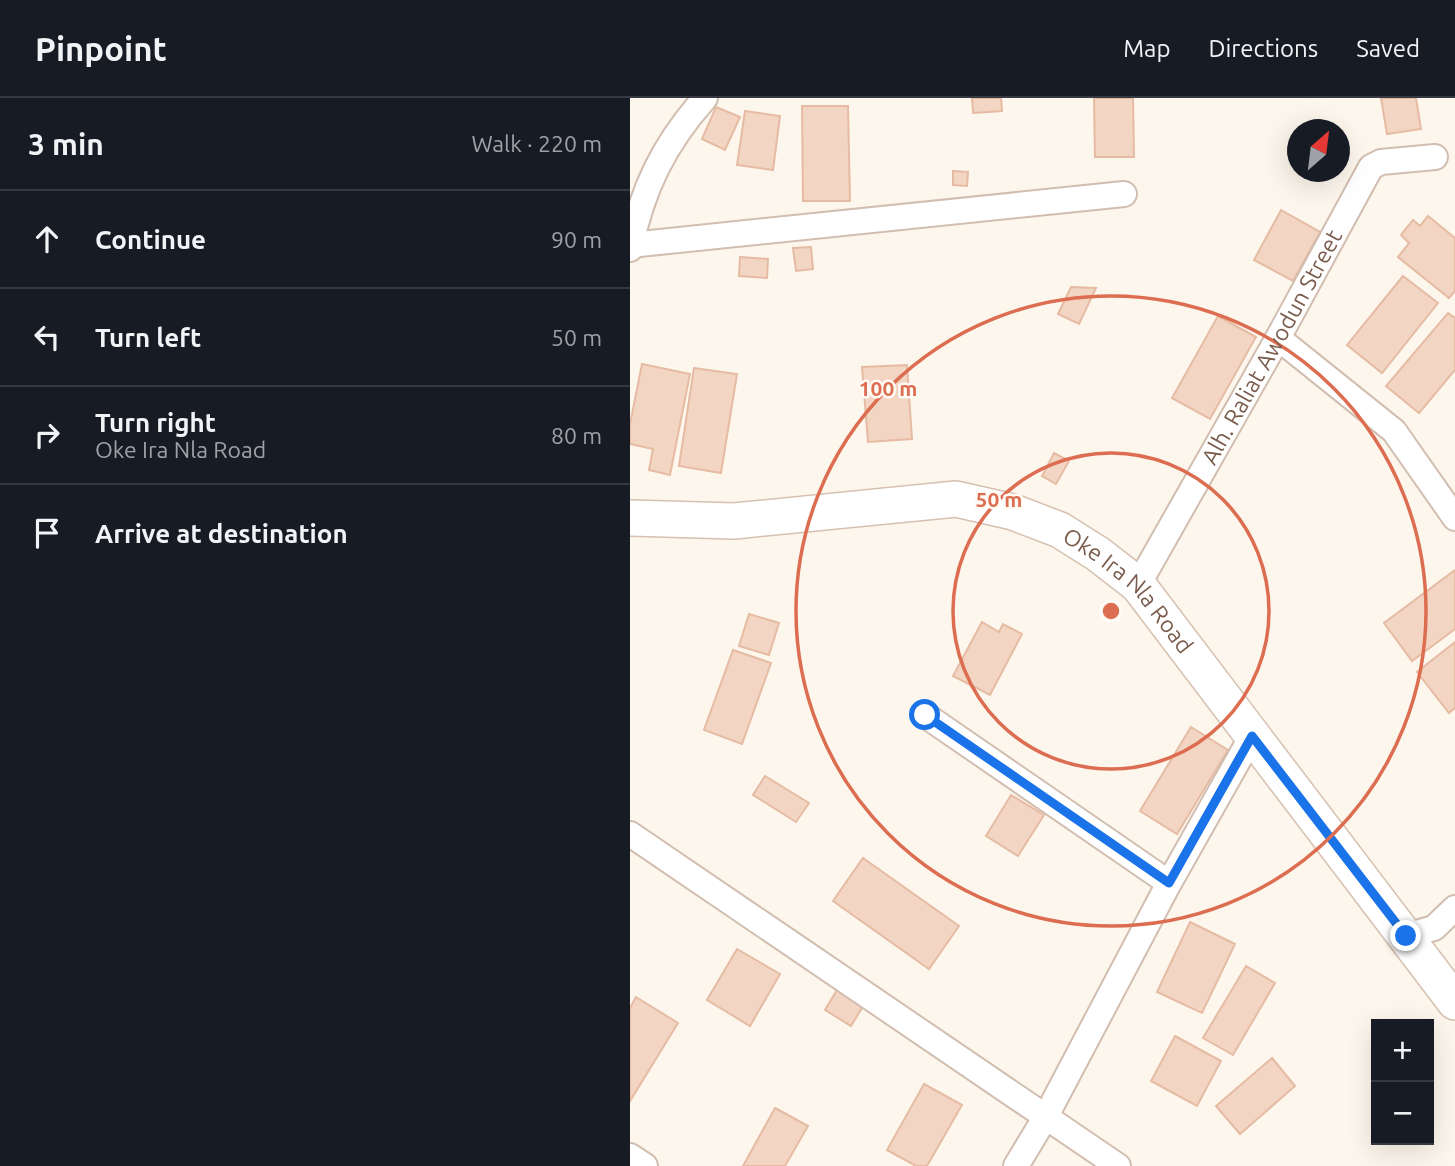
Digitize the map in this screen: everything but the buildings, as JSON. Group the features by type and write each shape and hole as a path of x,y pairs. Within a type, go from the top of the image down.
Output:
{"street":[{"path":"705,98 684,122 663,154 647,186 630,247 1124,194"},
{"name":"Alh. Raliat Awodun Street","path":"1138,585 1371,167 1381,162 1435,157"},
{"path":"1278,338 1394,431 1455,517"},
{"name":"Oke Ira Nla Road","path":"630,518 734,521 956,499 1013,512 1060,530 1098,554 1138,585 1455,1002"},
{"path":"925,715 1169,883"},
{"path":"1016,1166 1045,1118 1169,883 1252,736"},
{"path":"630,834 1118,1166"},
{"path":"1406,936 1434,928 1455,908"},
{"path":"630,1156 645,1166"}],"route":[{"path":"925,715 1169,883 1252,736 1406,936"}]}
